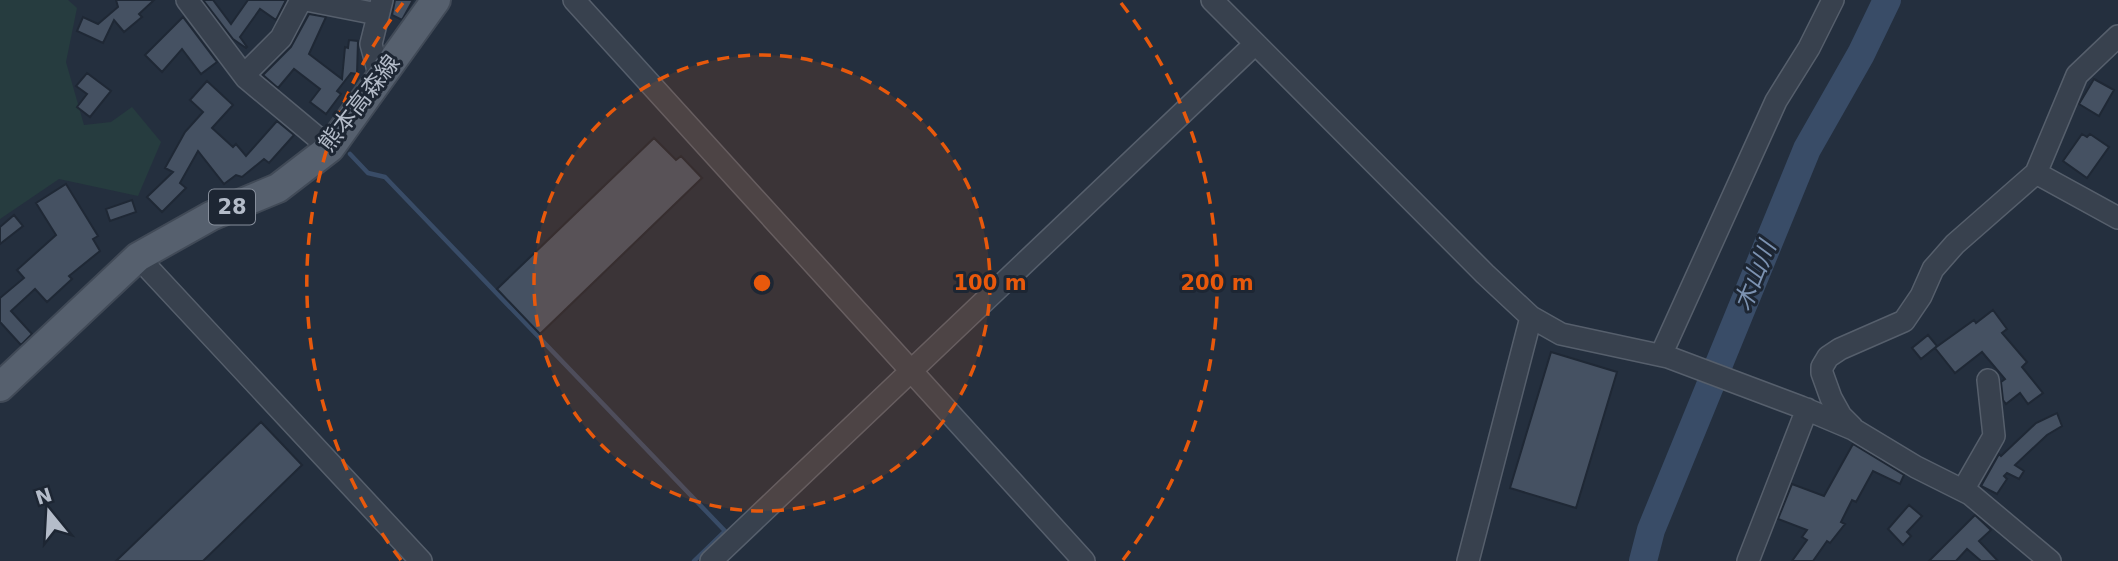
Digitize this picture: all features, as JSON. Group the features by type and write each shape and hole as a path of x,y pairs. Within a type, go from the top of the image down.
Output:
{"main road":[{"name":"熊本高森線","path":"0,387 138,257 211,216 278,188 330,148 436,0"}],"street":[{"path":"187,0 244,75 330,148"},
{"path":"244,75 281,37 304,0 380,7 371,44 380,78"},
{"path":"573,0 1084,561"},
{"path":"1212,0 1475,265 1531,317 1562,334 1664,356 1853,429 1916,467 1970,494 2050,561"},
{"path":"1664,356 1776,101 1809,48 1833,0"},
{"path":"1853,429 1830,398 1822,373 1822,366 1828,357 1904,321 1921,296 1933,269 1955,244 2036,173 2077,75 2118,36"},
{"path":"711,561 1255,44"},
{"path":"2036,173 2118,218"},
{"path":"138,257 421,561"},
{"path":"1468,561 1531,317"},
{"path":"1963,490 1994,436 1988,380"},
{"path":"1748,561 1804,408"}],"green space":[{"path":"0,0 68,0 77,8 66,62 84,125 111,122 132,107 161,142 138,196 59,179 0,219"}],"building":[{"path":"116,0 154,0 139,14 142,17 124,32 114,20 103,43 77,31 83,17 98,24 118,7"},
{"path":"203,0 213,0 231,24 248,0 286,0 276,20 260,9 240,37 246,48 233,39"},
{"path":"395,0 413,0 402,20 392,15"},
{"path":"309,14 326,17 309,54 342,79 345,47 348,48 349,40 358,41 357,74 351,73 337,91 341,94 326,114 310,102 320,89 294,69 278,88 263,75 291,47"},
{"path":"183,17 217,62 201,74 182,49 162,72 145,55"},
{"path":"87,73 111,91 90,117 77,107 87,94 76,86"},
{"path":"2094,79 2114,90 2099,116 2079,104"},
{"path":"207,81 233,105 212,128 233,147 236,144 246,156 277,121 294,135 269,163 264,159 242,177 236,175 224,184 198,151 180,183 186,188 162,212 147,197 173,172 165,168 185,132 203,112 190,100"},
{"path":"2082,134 2087,137 2090,134 2109,147 2087,178 2063,161"},
{"path":"654,138 676,160 681,156 702,178 540,334 497,289"},
{"path":"66,184 98,236 93,239 100,251 69,276 72,279 47,302 35,289 11,311 32,334 21,345 0,322 0,298 24,278 17,270 56,235 36,203"},
{"path":"132,200 136,212 110,221 106,209"},
{"path":"14,215 23,226 0,244 0,227"},
{"path":"1993,310 2007,329 2002,333 2027,362 2022,367 2043,393 2028,404 2020,393 2006,404 2001,382 2005,379 1982,352 1955,373 1935,348"},
{"path":"1928,335 1937,346 1921,359 1912,348"},
{"path":"1551,352 1617,372 1576,508 1510,488"},
{"path":"2057,413 2062,426 2047,435 2015,465 2024,471 2019,479 2007,473 2004,476 2007,479 1997,494 1981,486 1999,454 2001,456 2036,423"},
{"path":"261,422 302,465 203,561 116,561"},
{"path":"1853,444 1904,475 1900,484 1873,471 1856,502 1852,500 1841,522 1845,524 1830,543 1827,541 1813,561 1792,561 1807,540 1802,537 1807,530 1778,519 1792,484 1824,496"},
{"path":"1909,505 1922,516 1907,532 1911,536 1903,545 1888,529"},
{"path":"1975,515 1991,530 1979,541 1998,561 1981,561 1967,549 1956,561 1929,561"}],"waterway":[{"name":"木山川","path":"1643,561 1651,530 1807,149 1861,54 1887,0"},
{"path":"350,154 368,173 385,177 725,531 694,561"}]}
